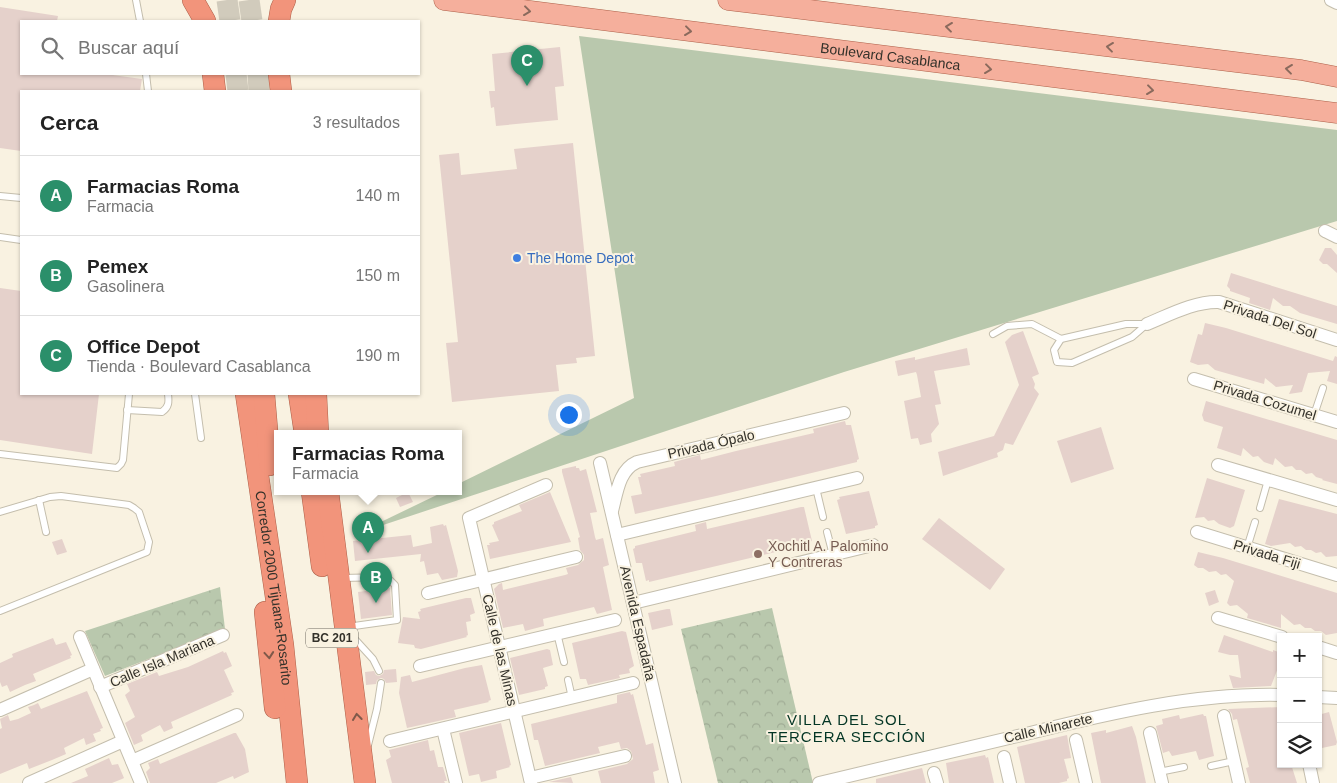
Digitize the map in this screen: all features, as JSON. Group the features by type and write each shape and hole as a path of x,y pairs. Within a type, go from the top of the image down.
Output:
{"highway":[{"path":"194,0 204,20"},
{"path":"204,0 205,20"},
{"path":"272,0 274,20"},
{"path":"279,20 284,0"},
{"path":"252,395 269,658 283,783"},
{"name":"Corredor 2000 Tijuana-Rosarito","path":"252,395 283,645 297,783"},
{"path":"306,430 311,395"},
{"path":"311,395 317,430"},
{"path":"311,395 320,430"},
{"path":"312,495 333,646"},
{"name":"BC 201","path":"322,495 333,646 350,783"},
{"path":"328,495 364,773"}],"main road":[{"name":"Boulevard Casablanca","path":"444,0 1337,113"},
{"path":"728,0 1271,67 1337,77"}],"street":[{"path":"1330,0 1337,3"},
{"path":"1325,231 1337,237"},
{"name":"Privada Del Sol","path":"1147,324 1198,305 1219,302 1337,340"},
{"name":"Privada Cozumel","path":"1194,379 1337,422"},
{"name":"Privada Ópalo","path":"611,513 622,476 628,466 637,462 844,413"},
{"name":"Avenida Espadaña","path":"600,463 675,783"},
{"path":"1218,465 1337,500"},
{"path":"617,535 857,478"},
{"name":"Calle de las Minas","path":"530,781 469,518 546,485"},
{"name":"Privada Fiji","path":"1197,532 1337,575"},
{"path":"633,603 873,545"},
{"path":"428,593 576,557"},
{"path":"1218,618 1277,636"},
{"path":"420,666 616,620"},
{"name":"Calle Isla Mariana","path":"100,686 223,635"},
{"path":"80,638 141,783"},
{"path":"1322,648 1337,653"},
{"name":"Calle Isla Mariana","path":"0,710 93,669"},
{"path":"390,741 633,684"},
{"name":"Calle Minarete","path":"819,783 1112,713 1174,702 1217,697 1277,695"},
{"path":"1322,697 1337,698"},
{"path":"132,761 238,716"},
{"path":"1224,716 1239,783"},
{"path":"443,729 456,783"},
{"path":"1150,733 1161,778"},
{"path":"29,783 123,740"},
{"path":"1076,740 1086,783"},
{"path":"530,781 624,756"},
{"path":"1004,757 1010,783"},
{"path":"1310,768 1313,783"}],"lane":[{"path":"136,0 140,20"},
{"path":"146,75 148,90"},
{"path":"0,196 20,198"},
{"path":"0,237 20,240"},
{"path":"993,334 1008,326 1032,324 1061,338 1126,324 1147,324"},
{"path":"1061,338 1054,350 1057,362 1072,363 1132,337 1147,324"},
{"path":"1314,415 1323,388"},
{"path":"0,454 116,468 123,460 129,395"},
{"path":"128,410 162,412 169,403 168,395"},
{"path":"195,395 201,438"},
{"path":"1260,508 1268,480"},
{"path":"816,488 823,516"},
{"path":"0,512 39,500 61,496 129,505 139,512 149,542 147,552 0,611"},
{"path":"39,500 46,532"},
{"path":"1248,548 1255,522"},
{"path":"827,532 832,555"},
{"path":"338,578 387,577 395,585 397,620 345,627"},
{"path":"345,627 373,659 379,671"},
{"path":"557,633 564,662"},
{"path":"568,680 572,698"},
{"path":"364,773 381,683"},
{"path":"1211,766 1234,761"},
{"path":"1161,778 1184,767"}],"green space":[{"path":"579,36 1337,130 1337,221 844,372 356,534 437,495 462,495 462,482 634,398"},
{"path":"220,587 225,629 105,676 85,631"},
{"path":"772,608 813,783 718,783 681,629"}],"building":[{"path":"0,7 58,16 57,20 20,20 20,75 112,75 142,79 140,90 20,90 20,151 0,148"},
{"path":"560,47 564,86 555,87 558,120 496,126 494,107 491,108 489,91 495,91 492,54"},
{"name":"The Home Depot","path":"573,143 595,356 576,358 577,363 556,365 559,391 452,402 446,343 458,342 439,155 459,153 461,175 517,169 514,149"},
{"path":"1325,248 1331,248 1337,255 1337,273 1319,260"},
{"path":"1231,273 1337,306 1337,324 1300,313 1290,306 1283,306 1273,298 1270,310 1249,303 1250,298 1230,291 1227,286"},
{"path":"0,288 20,291 20,395 99,395 92,454 0,440"},
{"path":"1205,323 1333,361 1335,356 1337,357 1337,384 1327,381 1330,371 1308,373 1302,392 1289,394 1293,385 1276,387 1265,378 1264,384 1215,370 1208,364 1198,365 1190,362 1198,334 1202,335"},
{"path":"1023,331 1039,374 1032,377 1035,384 1034,388 1039,394 1013,445 1005,443 1003,450 997,453 998,457 943,476 938,452 994,436 1019,385 1005,342 1012,335"},
{"path":"967,348 970,365 934,371 941,404 935,405 939,424 931,434 932,442 920,445 918,438 911,439 904,401 921,397 917,375 916,372 898,376 895,361 915,357 915,360"},
{"path":"1206,401 1337,440 1337,484 1322,480 1312,473 1306,474 1301,470 1296,470 1292,466 1285,467 1275,458 1273,465 1264,462 1258,456 1253,457 1243,448 1241,456 1217,448 1223,427 1204,421 1202,415"},
{"path":"845,421 846,425 851,425 859,459 857,462 635,514 631,496 642,494 638,477 641,477 640,474 675,466 674,462 700,455 701,460 814,433 813,429"},
{"path":"1101,427 1114,469 1071,483 1057,441"},
{"path":"576,466 580,471 586,469 597,512 590,513 596,540 603,538 609,565 603,567 612,610 597,614 594,607 547,618 543,619 544,626 525,631 523,624 503,628 494,589 499,584 502,583 503,590 565,575 568,574 566,568 578,565 584,560 584,555 580,550 578,538 580,537 562,472 562,469"},
{"path":"1207,478 1245,490 1234,526 1230,528 1214,520 1208,521 1204,517 1195,518"},
{"path":"869,491 878,525 875,528 846,534 837,500 840,499 839,497"},
{"path":"550,492 571,542 490,559 487,545 499,541 492,525 494,522 522,511 519,505"},
{"path":"402,495 410,495 413,502 400,507 396,498"},
{"path":"1279,499 1337,514 1337,556 1326,557 1321,552 1316,553 1306,550 1301,546 1295,547 1290,543 1271,546 1265,544"},
{"path":"804,507 812,541 809,544 649,582 649,580 646,581 642,563 636,563 633,549 635,546 696,531 695,525 706,522 707,529"},
{"path":"939,518 1005,569 990,590 922,539"},
{"path":"443,524 444,526 446,525 458,571 457,577 442,580 438,573 427,575 424,561 420,562 421,554 355,561 353,541 411,535 413,547 432,543 430,527"},
{"path":"62,539 67,552 57,555 52,542"},
{"path":"1198,552 1337,593 1337,633 1326,635 1321,631 1305,628 1300,624 1294,625 1281,614 1281,628 1247,618 1248,614 1237,605 1230,606 1227,603 1234,581 1226,574 1221,575 1216,571 1209,572 1194,565"},
{"path":"390,588 392,615 361,619 358,592"},
{"path":"1215,590 1219,602 1209,606 1205,593"},
{"path":"471,598 475,613 470,615 471,621 466,622 467,637 421,649 415,648 414,645 398,643 403,617 420,619 418,612 421,611 420,609"},
{"path":"670,609 673,625 652,630 648,613"},
{"path":"622,631 626,632 634,666 629,669 630,673 619,675 620,678 588,685 586,679 580,679 572,643"},
{"path":"1224,635 1273,652 1273,650 1277,652 1277,671 1271,686 1233,688 1229,675 1241,678 1238,655 1218,652"},
{"path":"53,638 56,645 66,642 72,655 70,656 71,658 33,674 36,681 10,692 7,685 2,687 0,682 0,663 13,657 12,654"},
{"path":"547,649 550,650 553,665 543,668 548,686 545,689 519,695 510,658"},
{"path":"223,651 224,653 226,652 232,666 224,670 234,692 231,693 232,695 171,722 173,728 164,732 160,725 141,735 143,741 134,745 125,723 135,717 125,695 130,691 127,684 157,672 159,676 188,667"},
{"path":"482,665 491,700 489,702 454,710 456,717 407,728 399,693 401,677 410,675 412,682"},
{"path":"396,669 397,682 386,683 381,678 377,680 376,684 366,685 365,672 374,671 379,676 383,674 384,670"},
{"path":"87,691 103,728 100,729 101,731 93,734 96,741 86,745 84,738 64,748 66,754 29,769 27,763 0,774 0,729 2,728 0,719 8,715 10,721 18,719 31,713 28,707 38,703 41,709"},
{"path":"630,692 631,695 633,694 646,745 653,743 659,770 653,772 655,783 601,783 598,771 627,764 633,759 631,751 627,748 621,749 619,742 598,747 600,753 545,766 538,740 534,740 531,724 617,703 617,695"},
{"path":"1277,707 1277,768 1292,768 1297,783 1250,783 1246,768 1249,767 1237,719 1233,720 1232,714 1228,709"},
{"path":"1329,712 1337,742 1336,745 1322,748 1322,714"},
{"path":"1203,714 1206,716 1214,756 1199,760 1196,751 1172,756 1169,751 1163,753 1156,726 1163,724 1162,719 1179,715 1180,719"},
{"path":"501,723 511,765 496,771 497,778 481,782 479,774 469,776 459,733"},
{"path":"1132,726 1146,783 1101,783 1091,733 1106,730 1106,733"},
{"path":"236,733 245,749 249,772 234,779 233,776 216,783 150,783 146,772 150,768 148,763 158,759 160,764"},
{"path":"1067,735 1071,758 1064,759 1069,778 1067,781 1059,783 1025,783 1017,747"},
{"path":"428,740 430,751 434,750 438,767 443,767 447,781 444,781 445,783 392,783 386,760 391,757 389,750"},
{"path":"985,755 986,758 988,757 994,783 949,783 946,763"},
{"path":"109,758 112,765 118,764 124,778 112,783 71,783 88,776 85,769"},
{"path":"922,768 926,783 876,783 876,779"},
{"path":"571,777 573,783 549,782"}],"tunnel":[{"path":"227,0 230,20"},
{"path":"249,0 252,20"},
{"path":"236,75 238,90"},
{"path":"258,75 259,90"}],"place":[{"name":"Office Depot","path":"527,86"},
{"name":"The Home Depot","path":"517,258"},
{"name":"Farmacias Roma","path":"368,553"},
{"name":"Xochitl A. Palomino Y Contreras","path":"758,554"},
{"name":"Pemex","path":"376,603"}],"district":[{"name":"VILLA DEL SOL TERCERA SECCIÓN","path":"847,728"}]}
